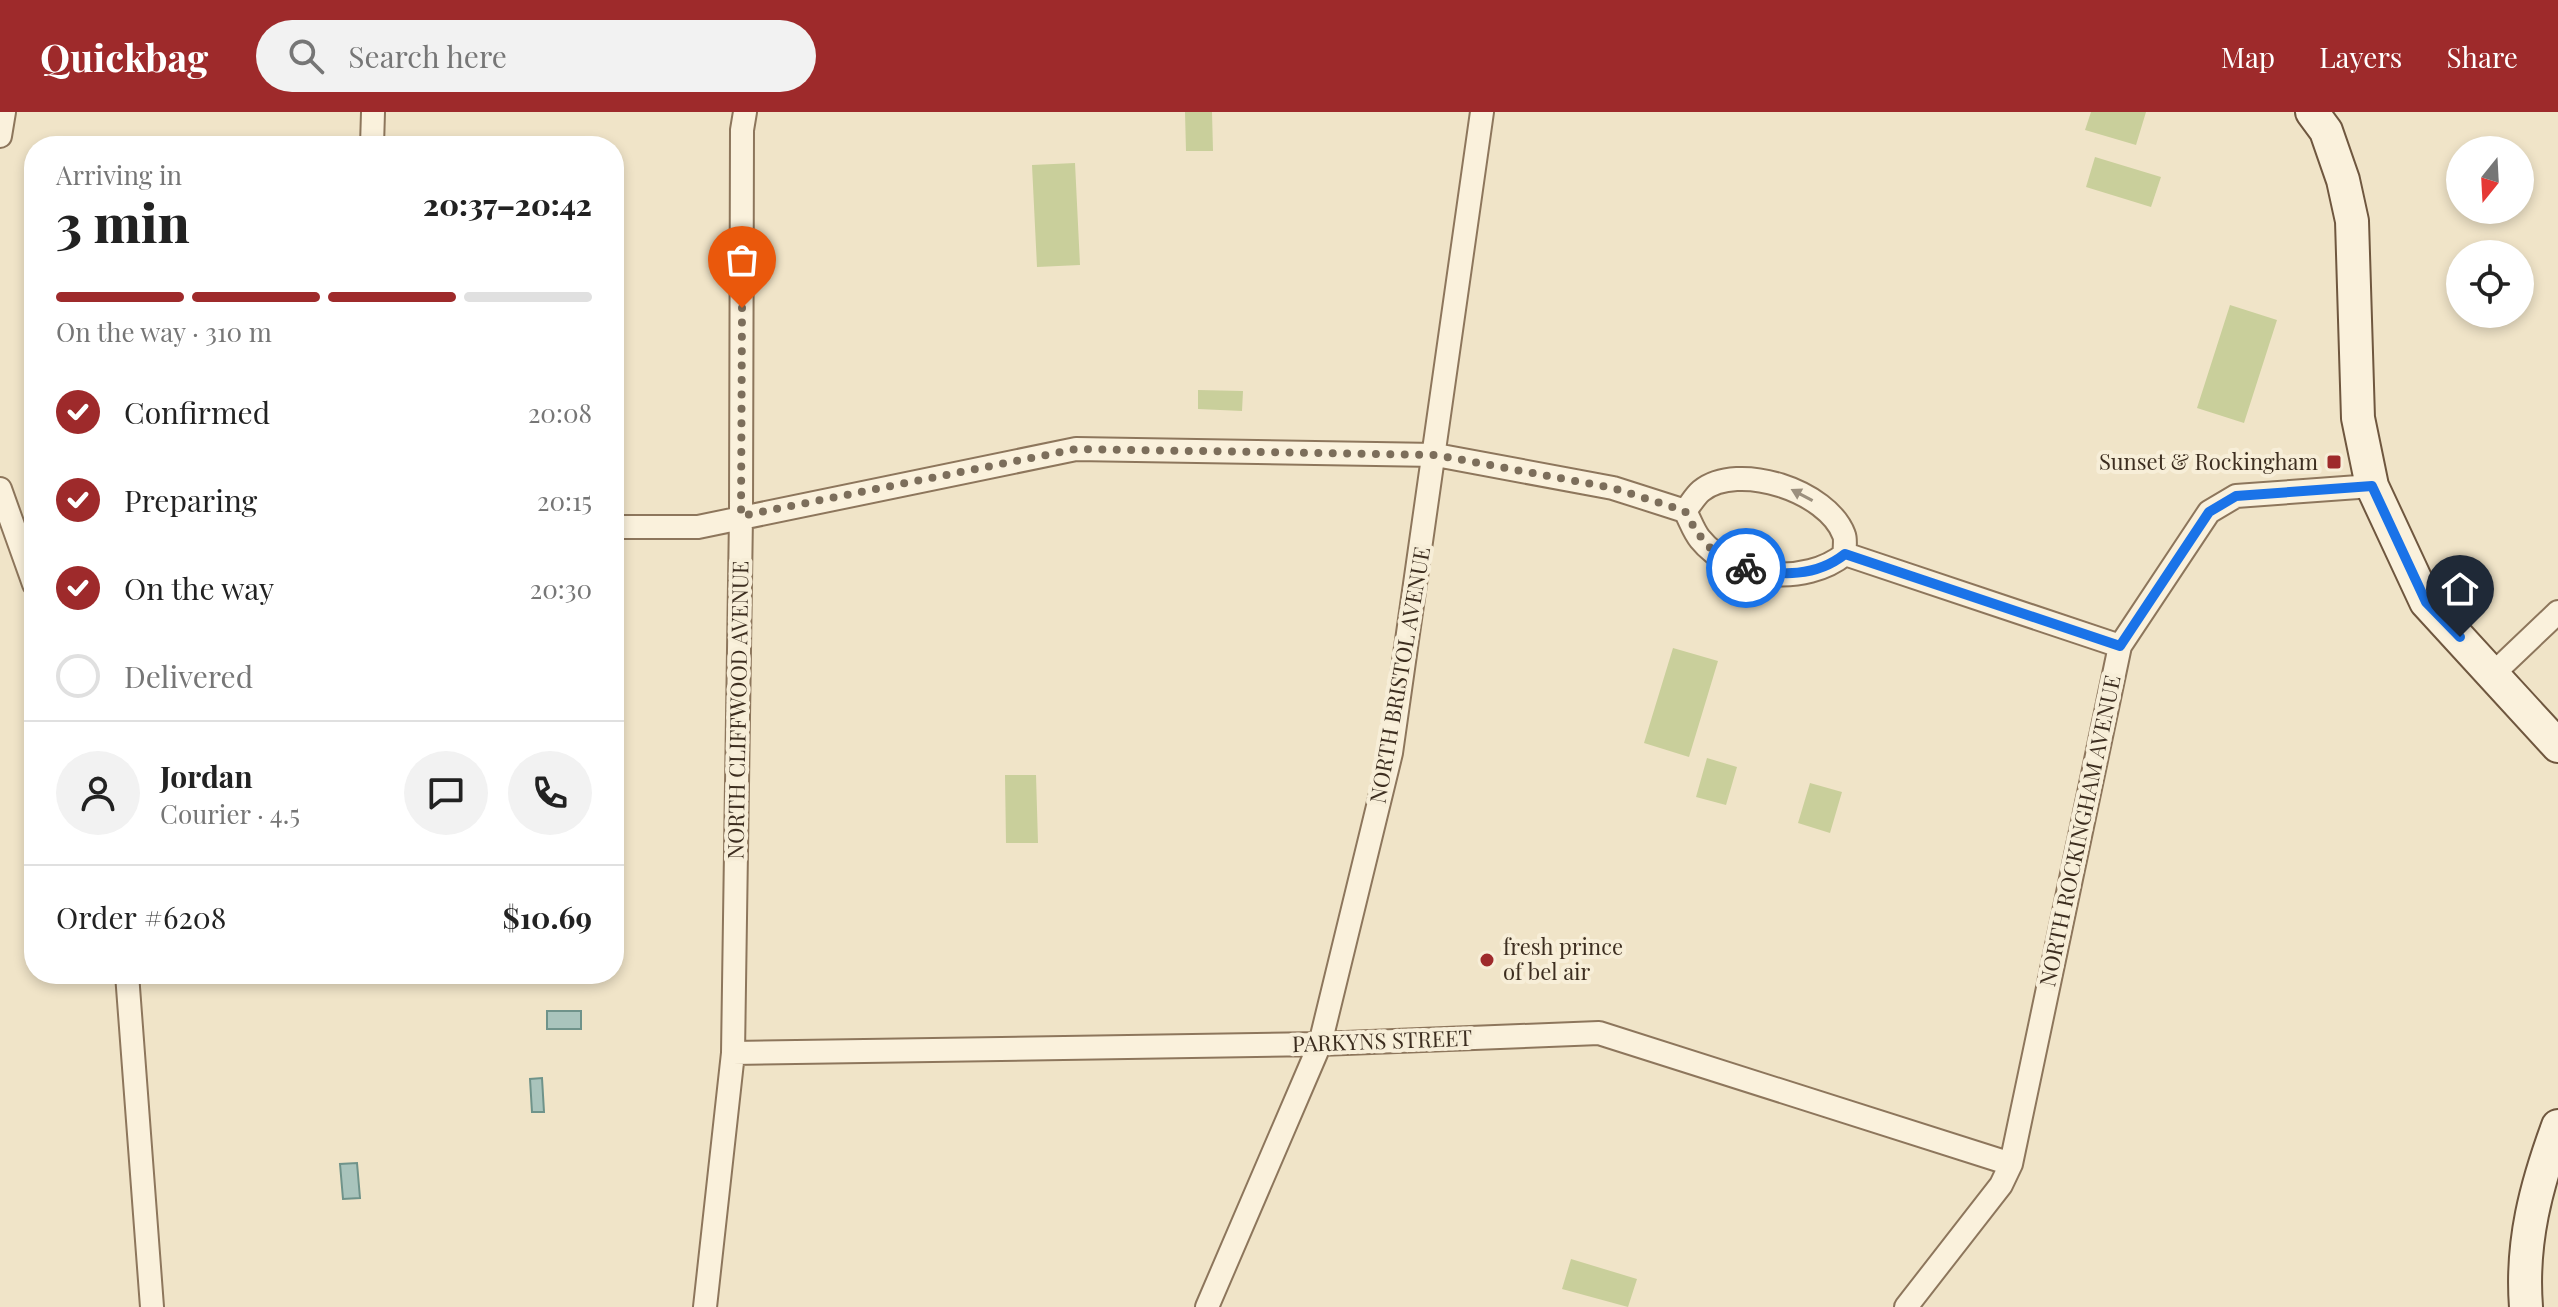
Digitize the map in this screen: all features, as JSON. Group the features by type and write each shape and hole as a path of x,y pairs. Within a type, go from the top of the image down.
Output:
{"main road":[{"path":"2325,118 2352,221 2358,418 2372,486 2426,602 2495,672 2558,746"},
{"path":"2526,1307 2527,1230 2536,1189 2558,1126"}],"street":[{"path":"0,136 4,112"},
{"path":"372,136 373,112"},
{"name":"NORTH CLIFFWOOD AVENUE","path":"705,1307 733,1053 741,516 742,130 745,112"},
{"name":"NORTH BRISTOL AVENUE","path":"1207,1307 1320,1044 1391,753 1436,455 1482,112"},
{"path":"624,527 698,527 1076,449 1436,455 1613,488 1685,511 1700,539 1741,567 1791,574 1832,564 1845,554"},
{"path":"1685,511 1700,492 1717,483 1747,478 1779,484 1806,496 1827,512 1844,535 1845,554"},
{"name":"NORTH ROCKINGHAM AVENUE","path":"1906,1307 2001,1185 2011,1164 2120,646 2209,512 2236,496 2372,486"},
{"path":"0,489 24,556"},
{"path":"1845,554 2120,646"},
{"path":"2495,672 2558,612"},
{"path":"128,984 152,1307"},
{"name":"PARKYNS STREET","path":"733,1053 1320,1044 1599,1033 2011,1164"}],"green space":[{"path":"1185,112 1212,112 1213,151 1186,151"},
{"path":"2091,112 2146,112 2136,145 2085,130"},
{"path":"2095,157 2161,177 2151,207 2086,187"},
{"path":"1075,163 1080,265 1037,267 1032,165"},
{"path":"2230,305 2277,320 2244,423 2197,408"},
{"path":"1198,390 1243,391 1242,411 1198,409"},
{"path":"1673,648 1718,661 1689,757 1644,743"},
{"path":"1707,758 1737,767 1726,805 1696,797"},
{"path":"1005,775 1036,775 1038,843 1006,843"},
{"path":"1810,783 1842,792 1830,833 1798,823"},
{"path":"1571,1259 1637,1279 1628,1307 1562,1289"}],"water":[{"path":"547,1011 581,1011 581,1029 547,1029"},
{"path":"542,1078 544,1112 532,1112 530,1079"},
{"path":"357,1163 360,1198 343,1199 340,1164"}],"way so far":[{"path":"742,308 741,516 1076,449 1436,455 1613,488 1685,511 1700,539 1720,556 1746,568"}],"place":[{"name":"Sunset & Rockingham","path":"2334,462"},
{"name":"fresh prince of bel air","path":"1487,960"}],"route":[{"path":"1746,568 1791,574 1832,564 1845,554 2120,646 2209,512 2236,496 2372,486 2426,602 2460,637"}]}
